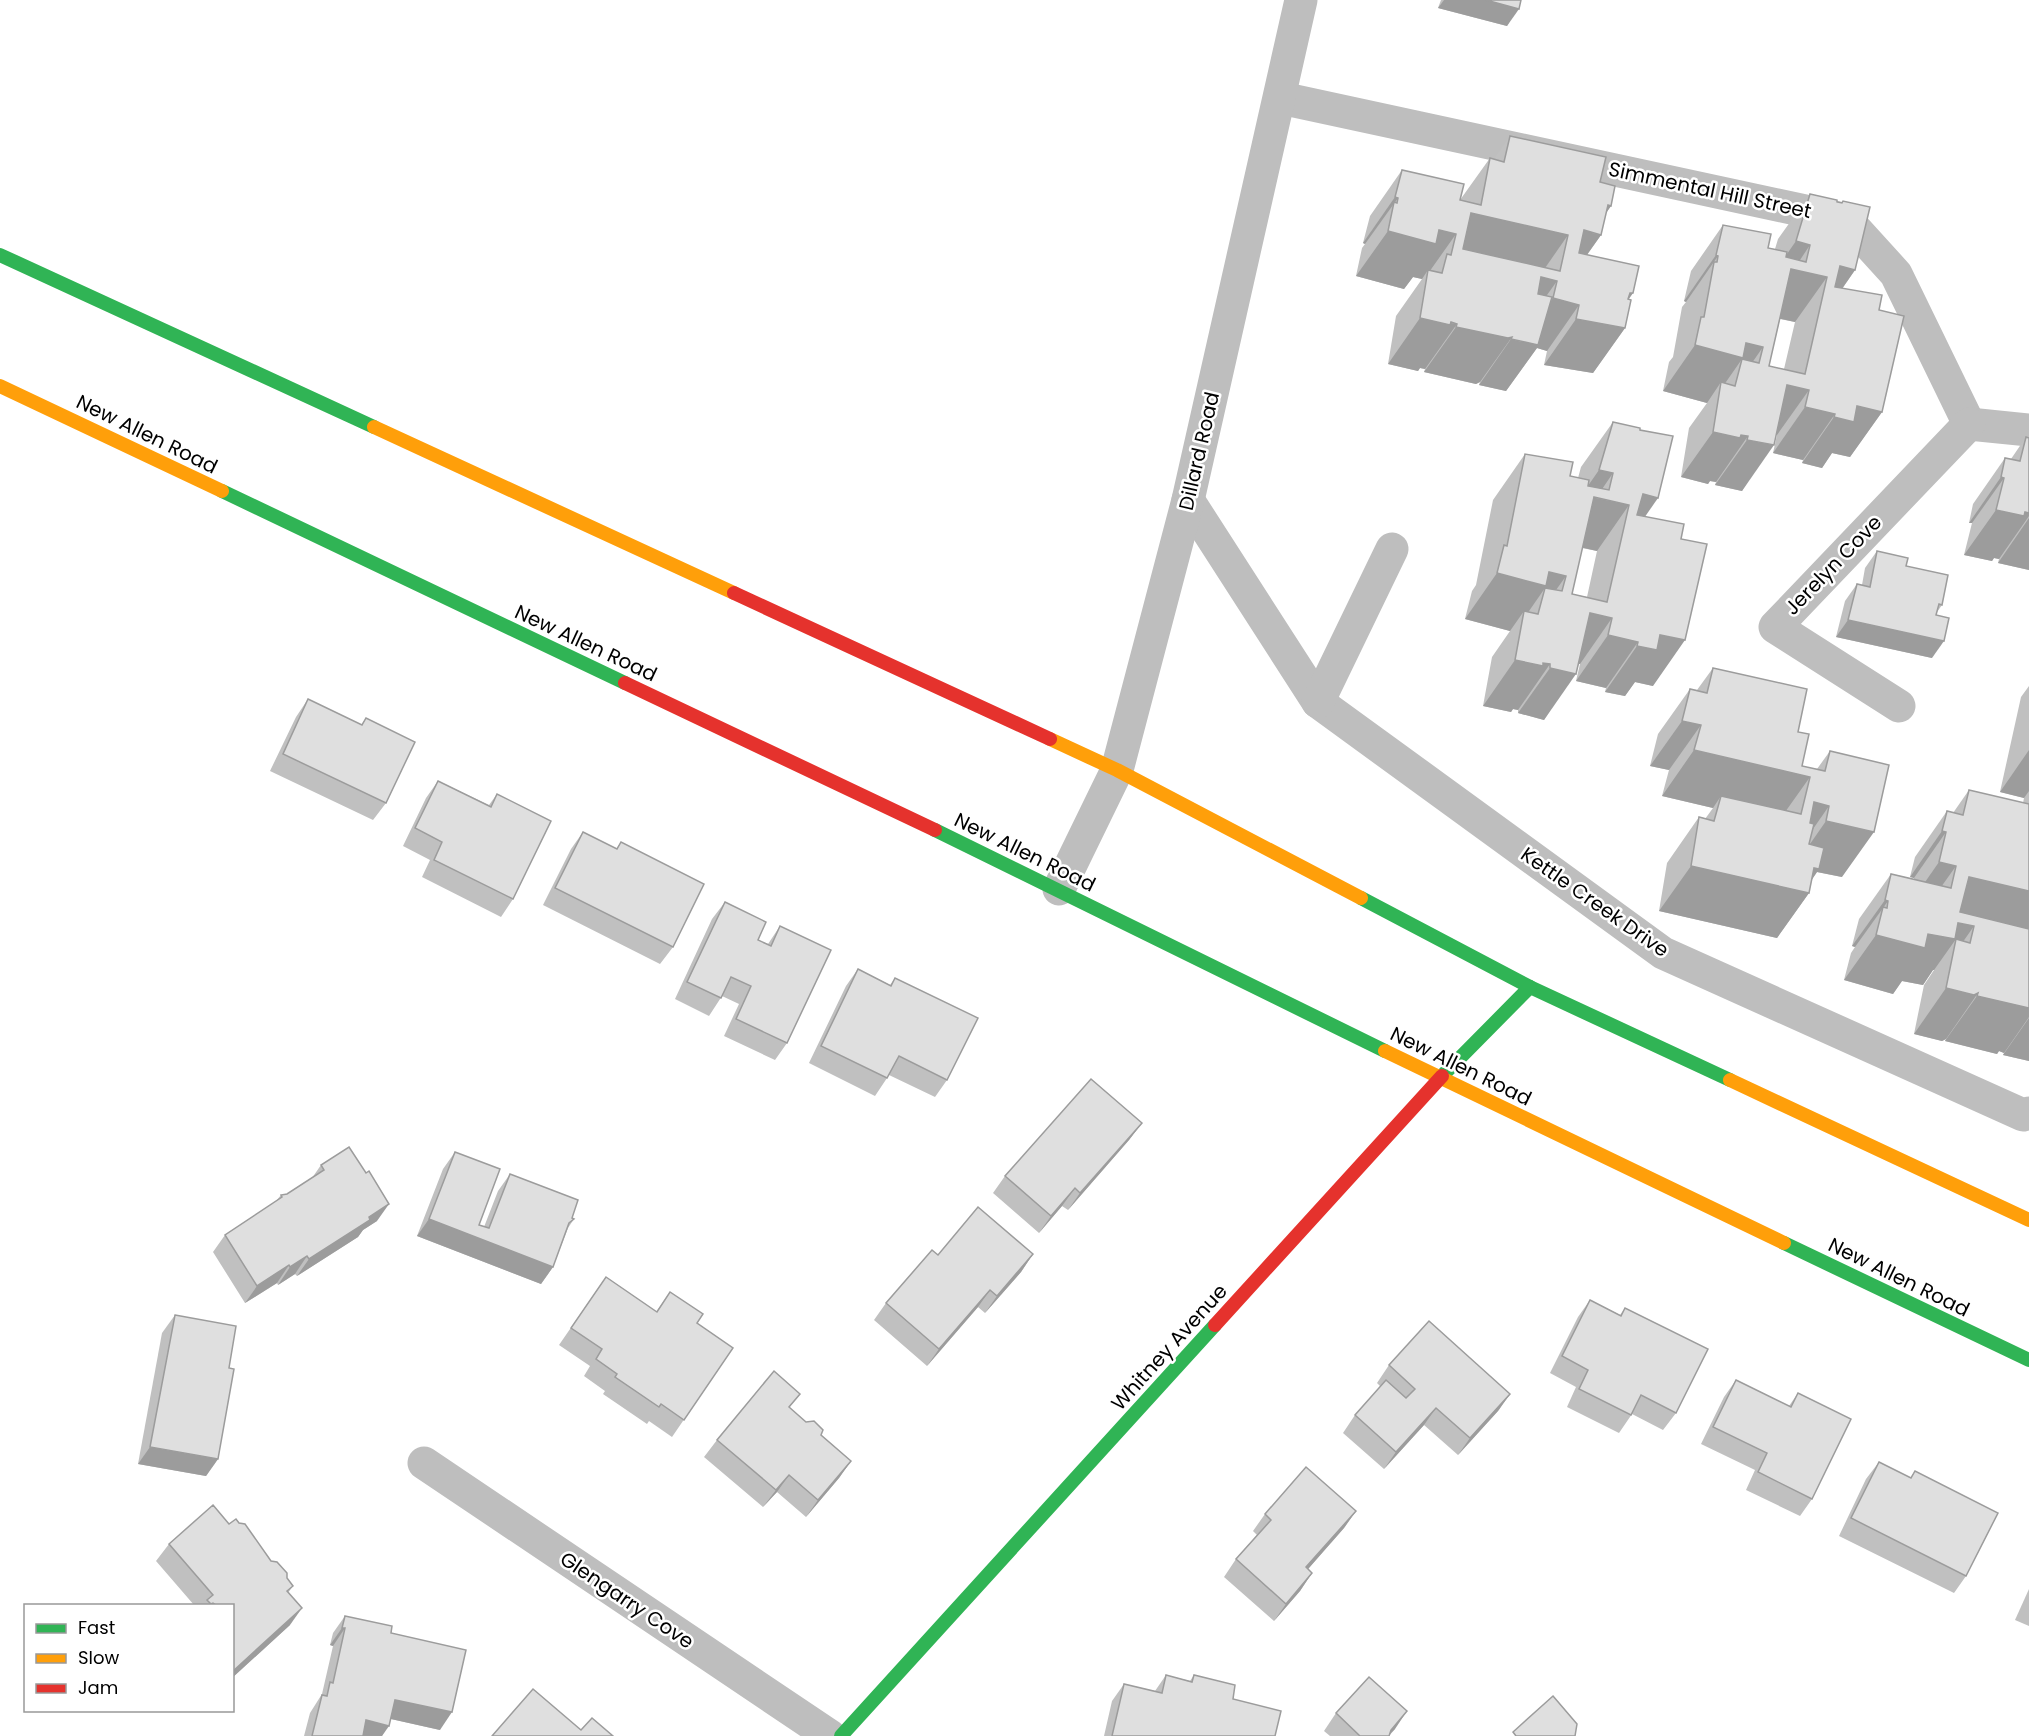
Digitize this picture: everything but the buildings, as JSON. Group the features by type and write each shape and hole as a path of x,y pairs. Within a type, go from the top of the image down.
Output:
{"main road":[{"path":"0,255 1117,770 1530,987 2029,1220"},
{"name":"New Allen Road","path":"0,386 1059,889 1440,1078 2029,1360"},
{"name":"Whitney Avenue","path":"841,1736 1440,1078 1530,987"}],"street":[{"name":"Dillard Road","path":"1059,889 1117,770 1188,500 1281,98 1301,0"},
{"name":"Simmental Hill Street","path":"1281,98 1847,220 1896,274 1969,424"},
{"path":"1969,424 2029,430"},
{"name":"Jerelyn Cove","path":"1899,706 1775,627 1969,424"},
{"name":"Kettle Creek Drive","path":"1188,500 1318,702 1663,953 2023,1115 2029,1113"},
{"path":"1318,702 1392,549"},
{"name":"Glengarry Cove","path":"424,1463 830,1736"}],"traffic: fast":[{"path":"0,255 374,427"},
{"path":"222,491 625,683"},
{"path":"935,830 1385,1051"},
{"path":"1361,898 1530,987 1730,1080"},
{"path":"1442,1076 1530,987"},
{"path":"1784,1243 2029,1360"},
{"path":"841,1736 1215,1325"}],"traffic: slow":[{"path":"0,386 222,491"},
{"path":"374,427 734,593"},
{"path":"1050,739 1117,770 1361,898"},
{"path":"1385,1051 1784,1243"},
{"path":"1730,1080 2029,1220"}],"traffic: jam":[{"path":"734,593 1050,739"},
{"path":"625,683 935,830"},
{"path":"1215,1325 1442,1076"}]}
